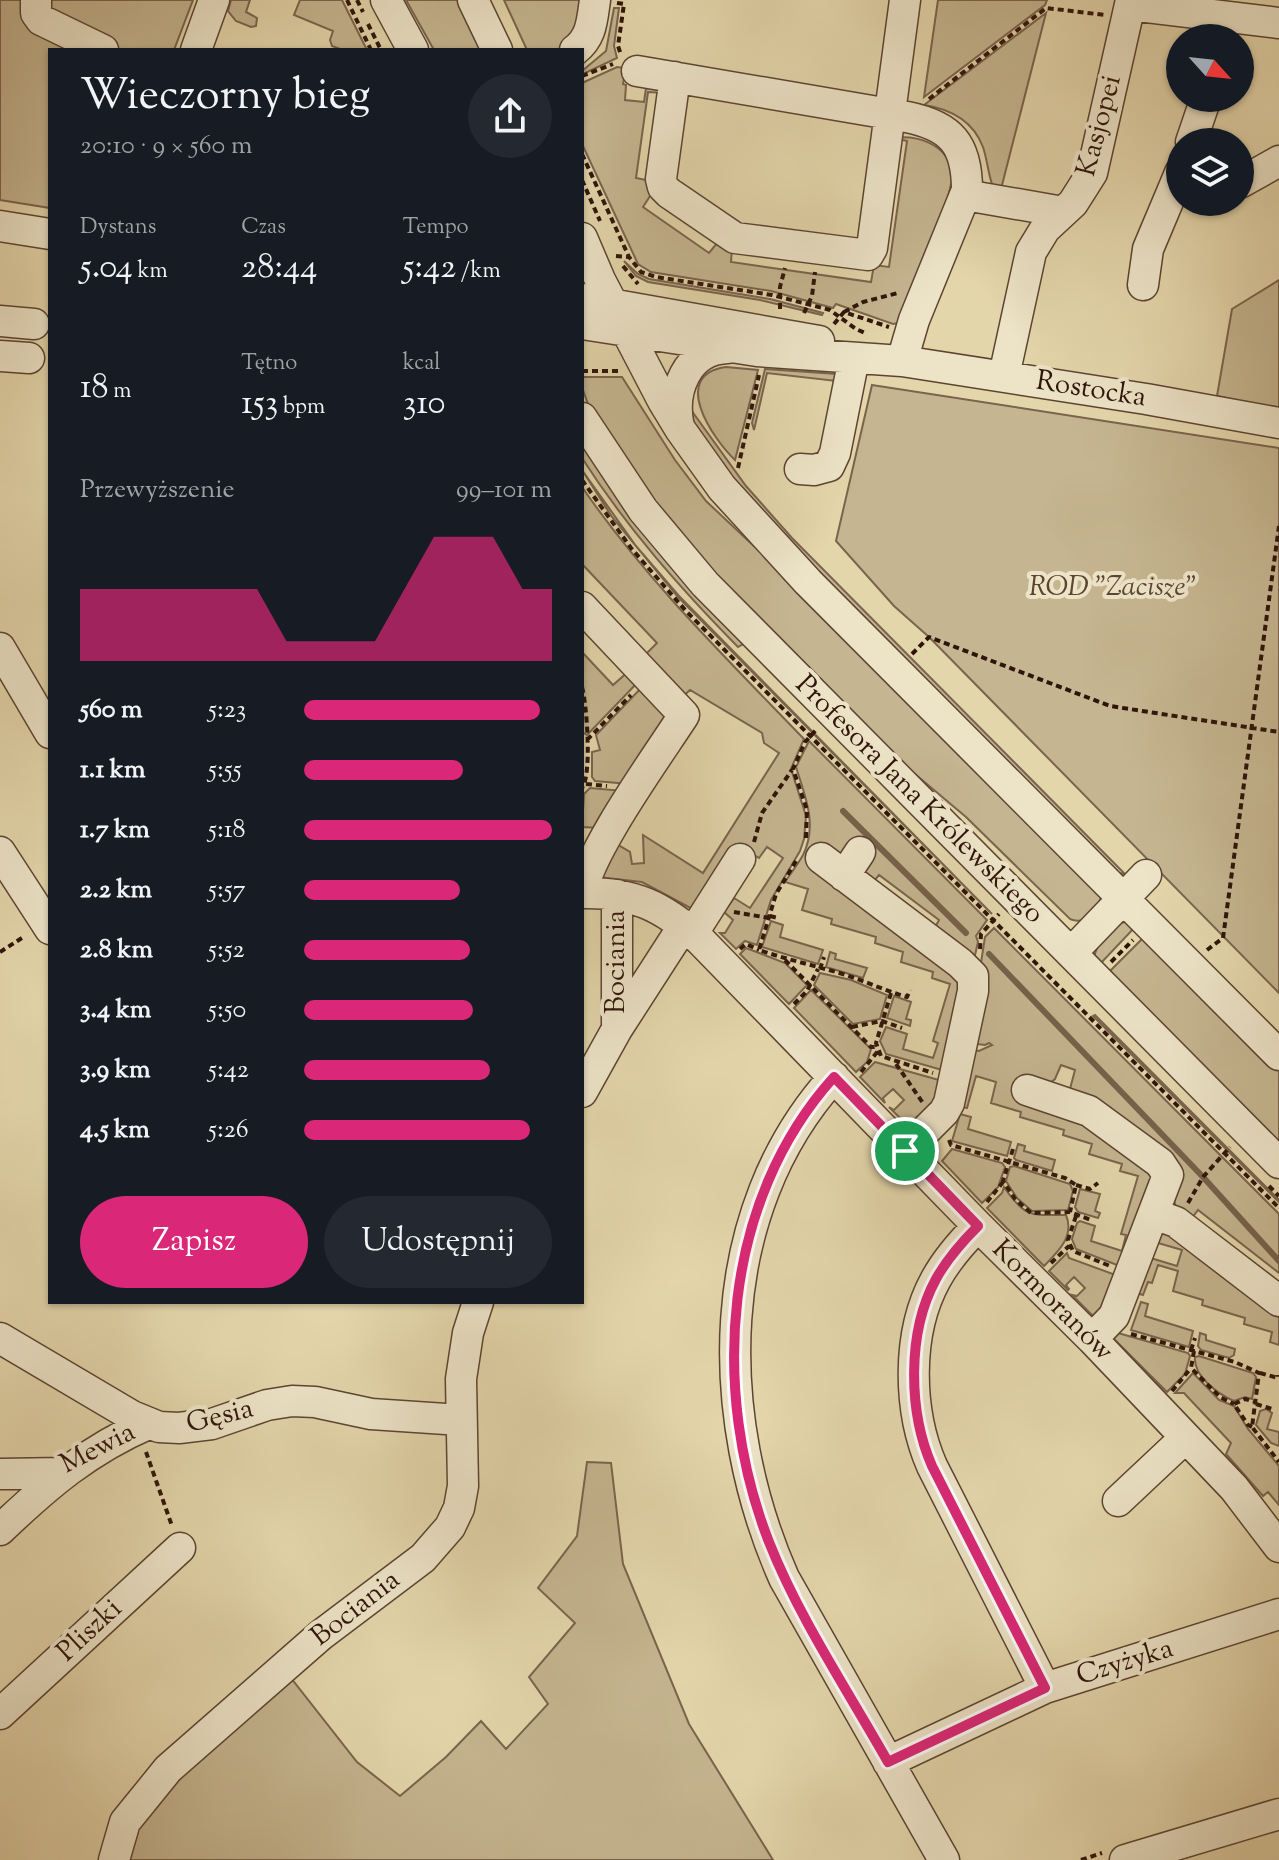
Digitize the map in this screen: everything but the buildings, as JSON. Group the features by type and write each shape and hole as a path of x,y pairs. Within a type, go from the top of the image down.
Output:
{"street":[{"path":"36,0 36,13 41,20 99,48"},
{"path":"197,48 214,0"},
{"path":"386,0 412,48"},
{"path":"473,0 497,48"},
{"path":"578,48 586,42 591,29 595,0"},
{"path":"675,77 661,179 663,187 735,238 868,255 872,248 905,0"},
{"path":"1130,7 1207,24"},
{"name":"Kasjopei","path":"1004,376 1031,252 1045,229 1082,190 1092,173 1130,7"},
{"path":"1254,25 1279,23"},
{"path":"637,71 930,122 945,130 963,155 967,172 965,195 914,320 902,361"},
{"path":"1254,176 1279,161"},
{"path":"965,195 1063,212"},
{"path":"1143,285 1148,249 1167,216"},
{"path":"0,226 48,234"},
{"path":"595,239 603,325 722,488 772,545 1279,1055"},
{"name":"Rostocka","path":"603,325 647,298 770,331 902,361 1279,423"},
{"name":"Rostocka","path":"584,301 603,325 732,348"},
{"path":"0,321 34,324"},
{"path":"800,469 814,470 829,466 835,453 860,345"},
{"name":"Rostocka","path":"680,429 676,408 682,378 703,355 712,350 860,345 902,361"},
{"name":"Profesora Jana Królewskiego","path":"584,421 626,487 683,560 1279,1163"},
{"path":"584,609 684,715 601,847 584,883"},
{"path":"0,648 48,730"},
{"path":"0,852 48,926"},
{"name":"Bociania","path":"584,1088 617,1029 688,929 746,857"},
{"path":"825,858 960,963 974,979 947,1107 905,1151"},
{"path":"1071,953 1146,875"},
{"name":"Kormoranów","path":"584,893 617,895 655,906 688,929 846,1076 905,1151 983,1214 1092,1339 1234,1488 1279,1547"},
{"name":"Bociania","path":"617,895 617,1029"},
{"path":"846,1076 811,1103 786,1142 752,1224 736,1312 736,1391 754,1494 777,1561 944,1860"},
{"path":"1027,1090 1063,1085 1089,1111 1166,1170 1165,1218 1114,1316 1092,1339"},
{"path":"983,1214 943,1268 924,1307 917,1342 917,1415 924,1449 1045,1688"},
{"path":"1165,1218 1279,1301"},
{"name":"Bociania","path":"114,1860 125,1822 168,1769 321,1635 423,1558 443,1538 456,1517 462,1497 463,1360 477,1304"},
{"name":"Gęsia","path":"0,1338 148,1424 170,1429 200,1427 267,1405 292,1401 315,1402 371,1414 461,1420"},
{"name":"Mewia","path":"0,1474 62,1473 103,1446 148,1424"},
{"path":"1118,1501 1185,1438"},
{"path":"0,1530 62,1473"},
{"name":"Pliszki","path":"0,1714 180,1548"},
{"name":"Czyżyka","path":"888,1762 1045,1688 1279,1614"},
{"path":"1125,1860 1279,1814"}],"path":[{"path":"347,0 370,48"},
{"path":"918,108 1046,8 1130,7"},
{"path":"584,75 604,68"},
{"path":"584,158 629,257 641,272 780,297 830,310 838,319 856,329 860,345"},
{"path":"584,189 595,239 629,257"},
{"path":"780,309 780,287 805,248"},
{"path":"803,315 814,291 805,248"},
{"path":"619,261 647,298"},
{"path":"838,319 844,312 863,302 910,289"},
{"path":"844,312 895,329"},
{"path":"584,371 621,371"},
{"path":"738,470 760,372"},
{"path":"584,483 616,529 673,598 812,734 1279,1208"},
{"path":"1207,950 1223,938 1279,526"},
{"path":"912,654 929,637 1110,706 1279,732"},
{"path":"584,704 588,765 584,786"},
{"path":"584,740 620,705"},
{"path":"746,857 762,813 793,769 812,734"},
{"path":"759,950 776,894 825,858 808,826 807,810 793,769"},
{"path":"732,912 778,918"},
{"path":"981,934 995,919"},
{"path":"0,952 48,926"},
{"path":"1104,970 1142,931"},
{"path":"744,946 746,944 891,993 907,997 910,990"},
{"path":"791,1006 810,985 824,957"},
{"path":"783,959 871,1047 877,1049 883,1059 934,1073"},
{"path":"866,983 868,975"},
{"path":"846,1076 877,1049 891,993"},
{"path":"852,1027 882,1021 902,1028"},
{"path":"895,1062 930,1114"},
{"path":"952,1130 949,1147 1054,1175 1076,1186 1090,1189 1098,1183"},
{"path":"983,1214 1003,1182 1013,1149"},
{"path":"1165,1218 1226,1151"},
{"path":"1054,1175 1056,1168"},
{"path":"1003,1182 1015,1199 1031,1213 1073,1214 1091,1220"},
{"path":"1076,1186 1069,1246 1077,1254 1144,1257"},
{"path":"1050,1264 1069,1246"},
{"path":"1136,1335 1192,1351 1236,1359 1259,1373 1278,1378 1278,1375"},
{"path":"1175,1388 1191,1368 1195,1338"},
{"path":"1191,1368 1220,1397 1234,1404 1279,1462"},
{"path":"1252,1427 1259,1373"},
{"path":"1234,1404 1245,1399 1272,1409"},
{"path":"1268,1447 1279,1450"},
{"path":"152,1467 180,1548"}],"green space":[{"path":"0,0 193,0 175,48 48,48 48,208 0,200"},
{"path":"231,0 250,0 246,12 257,18 256,26 236,21 228,11"},
{"path":"300,0 342,0 366,48 332,46 333,31 294,15"},
{"path":"406,0 460,0 482,48 433,48"},
{"path":"504,0 585,0 582,19 560,48 526,48"},
{"path":"938,0 1047,0 1045,5 924,97"},
{"path":"614,8 619,8 614,46 617,58 584,74 584,69 606,51"},
{"path":"1046,13 1000,193 987,187 992,184 986,156 979,138 967,123 952,113 924,105"},
{"path":"617,67 626,68 623,84 626,85 625,100 644,102 646,88 662,90 663,93 648,92 636,178 651,181 652,193 643,207 709,253 718,242 732,248 731,262 871,282 874,265 889,267 907,141 893,138 912,138 937,147 949,161 951,183 940,222 898,323 893,324 836,304 833,308 771,291 651,272 638,264 584,148 584,82"},
{"path":"624,261 649,279 770,299 823,313 648,282 636,276"},
{"path":"1279,280 1279,409 1217,396 1232,309"},
{"path":"726,367 758,370 735,460 707,423 698,394 700,382 709,372"},
{"path":"765,369 837,374 836,381 767,373 754,430 752,423"},
{"path":"584,377 622,377 675,460 706,501 774,565 1102,895 1090,915 1076,921 1070,919 966,817 890,753 767,633 669,525 589,407 584,393"},
{"name":"ROD \"Zacisze\"","path":"872,385 1279,448 1279,993 929,637 894,606 836,541"},
{"path":"686,403 746,486 792,538 1125,874 1118,873 959,717 772,524 705,443"},
{"path":"584,445 745,643 738,647 675,580 584,461"},
{"path":"584,473 636,546 679,596 992,914 678,597 612,517"},
{"path":"584,490 660,586 804,739 790,771 806,816 804,839 771,900 757,945 745,941 736,949 720,933 725,933 733,920 724,912 734,898 750,908 783,858 767,847 759,858 736,844 710,884 698,912 642,882 598,877 613,842 630,852 632,864 644,863 643,835 703,873 779,753 764,743 762,733 690,690 681,698 644,656 657,643 584,566"},
{"path":"584,654 613,685 630,670 640,680 587,735 584,733"},
{"path":"645,684 669,710 629,784 595,781 592,777 592,752 600,750 596,735"},
{"path":"809,741 987,920 976,936 978,942 973,964 932,933 939,920 879,875 870,886 864,880 861,867 868,853 857,845 840,856 821,850 812,862 961,976 966,990 949,1072 886,1054 880,1041 886,1027 907,1034 903,1049 933,1058 938,1043 933,1041 950,984 932,978 933,972 901,962 903,952 875,943 876,937 831,924 832,919 802,910 808,889 785,882 803,855 810,833 808,811 796,767"},
{"path":"590,788 624,791 601,828 584,827 584,794"},
{"path":"771,921 783,925 780,937 823,950 818,964 762,947"},
{"path":"1127,921 1137,925 1101,963 1094,959 1106,936"},
{"path":"994,928 1279,1214 1279,1273 1198,1210 1189,1222 1182,1216 1174,1198 1179,1168 1102,1111 1072,1094 1070,1089 1075,1070 1061,1065 1055,1079 1046,1086 1024,1082 1020,1095 1086,1119 1160,1173 1160,1181 1126,1264 1117,1265 1076,1249 1072,1239 1080,1221 1095,1226 1091,1241 1122,1251 1126,1235 1121,1234 1138,1176 1120,1171 1122,1164 1089,1154 1092,1144 1063,1135 1064,1130 1020,1117 1021,1112 991,1103 996,1082 976,1076 967,1108 955,1105 968,1049 979,1051 992,1045 969,1043 984,973 980,969 985,937"},
{"path":"1146,935 1279,1068 1279,1146 1107,974"},
{"path":"746,948 785,963 807,985 789,1004 740,954"},
{"path":"830,952 836,954 835,959 867,968 863,978 826,967"},
{"path":"820,973 851,980 887,995 880,1019 853,1024 814,985"},
{"path":"811,990 871,1049 867,1062 856,1072 794,1008"},
{"path":"894,996 911,1002 906,1019 911,1020 910,1026 887,1018"},
{"path":"1093,1016 1279,1200 1279,1202"},
{"path":"875,1062 946,1082 942,1101 910,1128 889,1107 894,1110 904,1100 893,1089 883,1098 885,1103 860,1077"},
{"path":"960,1114 971,1117 968,1129 1011,1142 1007,1156 952,1141"},
{"path":"1018,1144 1025,1146 1024,1151 1055,1160 1052,1171 1016,1160"},
{"path":"952,1149 1002,1163 1005,1167 998,1187 982,1203 942,1161"},
{"path":"1010,1167 1070,1184 1073,1191 1068,1210 1032,1211 1017,1198 1006,1181"},
{"path":"1004,1187 1030,1213 1066,1215 1067,1237 1044,1266 987,1208"},
{"path":"1080,1189 1100,1194 1095,1211 1100,1213 1098,1218 1078,1212 1075,1207"},
{"path":"1168,1230 1279,1311 1279,1345 1270,1342 1272,1332 1244,1324 1245,1318 1202,1305 1203,1300 1173,1291 1178,1271 1158,1265 1152,1283 1148,1282 1143,1295 1130,1291 1144,1256 1177,1266 1182,1250 1151,1241 1156,1234"},
{"path":"1067,1253 1069,1258 1121,1277 1095,1318 1072,1295 1077,1296 1085,1288 1074,1277 1066,1285 1068,1290 1049,1271"},
{"path":"1141,1302 1148,1304 1145,1316 1193,1331 1189,1347 1131,1330"},
{"path":"1111,1331 1188,1353 1190,1356 1185,1374 1167,1392 1110,1335"},
{"path":"1200,1333 1206,1335 1206,1340 1235,1349 1234,1355 1229,1358 1201,1350 1198,1346"},
{"path":"1195,1357 1253,1373 1256,1377 1252,1399 1245,1397 1234,1401 1214,1389 1198,1371"},
{"path":"1193,1373 1219,1400 1234,1406 1248,1429 1279,1466 1279,1505 1268,1492 1263,1496 1226,1454 1231,1443 1184,1393 1175,1393"},
{"path":"1266,1409 1272,1413 1267,1429 1279,1432 1279,1446 1271,1443 1256,1425 1260,1411"},
{"path":"587,1462 611,1463 623,1564 689,1724 773,1860 120,1860 136,1818 287,1673 357,1762 400,1796 446,1757 481,1721 506,1749 548,1704 529,1677 575,1623 538,1588 577,1536"}],"waterway":[{"path":"843,811 966,933"},
{"path":"989,954 1203,1177 1279,1261"}],"route":[{"path":"834,1077 905,1151 978,1226 961,1242 943,1268 924,1307 916,1361 920,1435 977,1559 1045,1688 888,1762 784,1578 768,1540 754,1494 741,1432 734,1340 746,1244 768,1181 802,1115 834,1077"}]}
